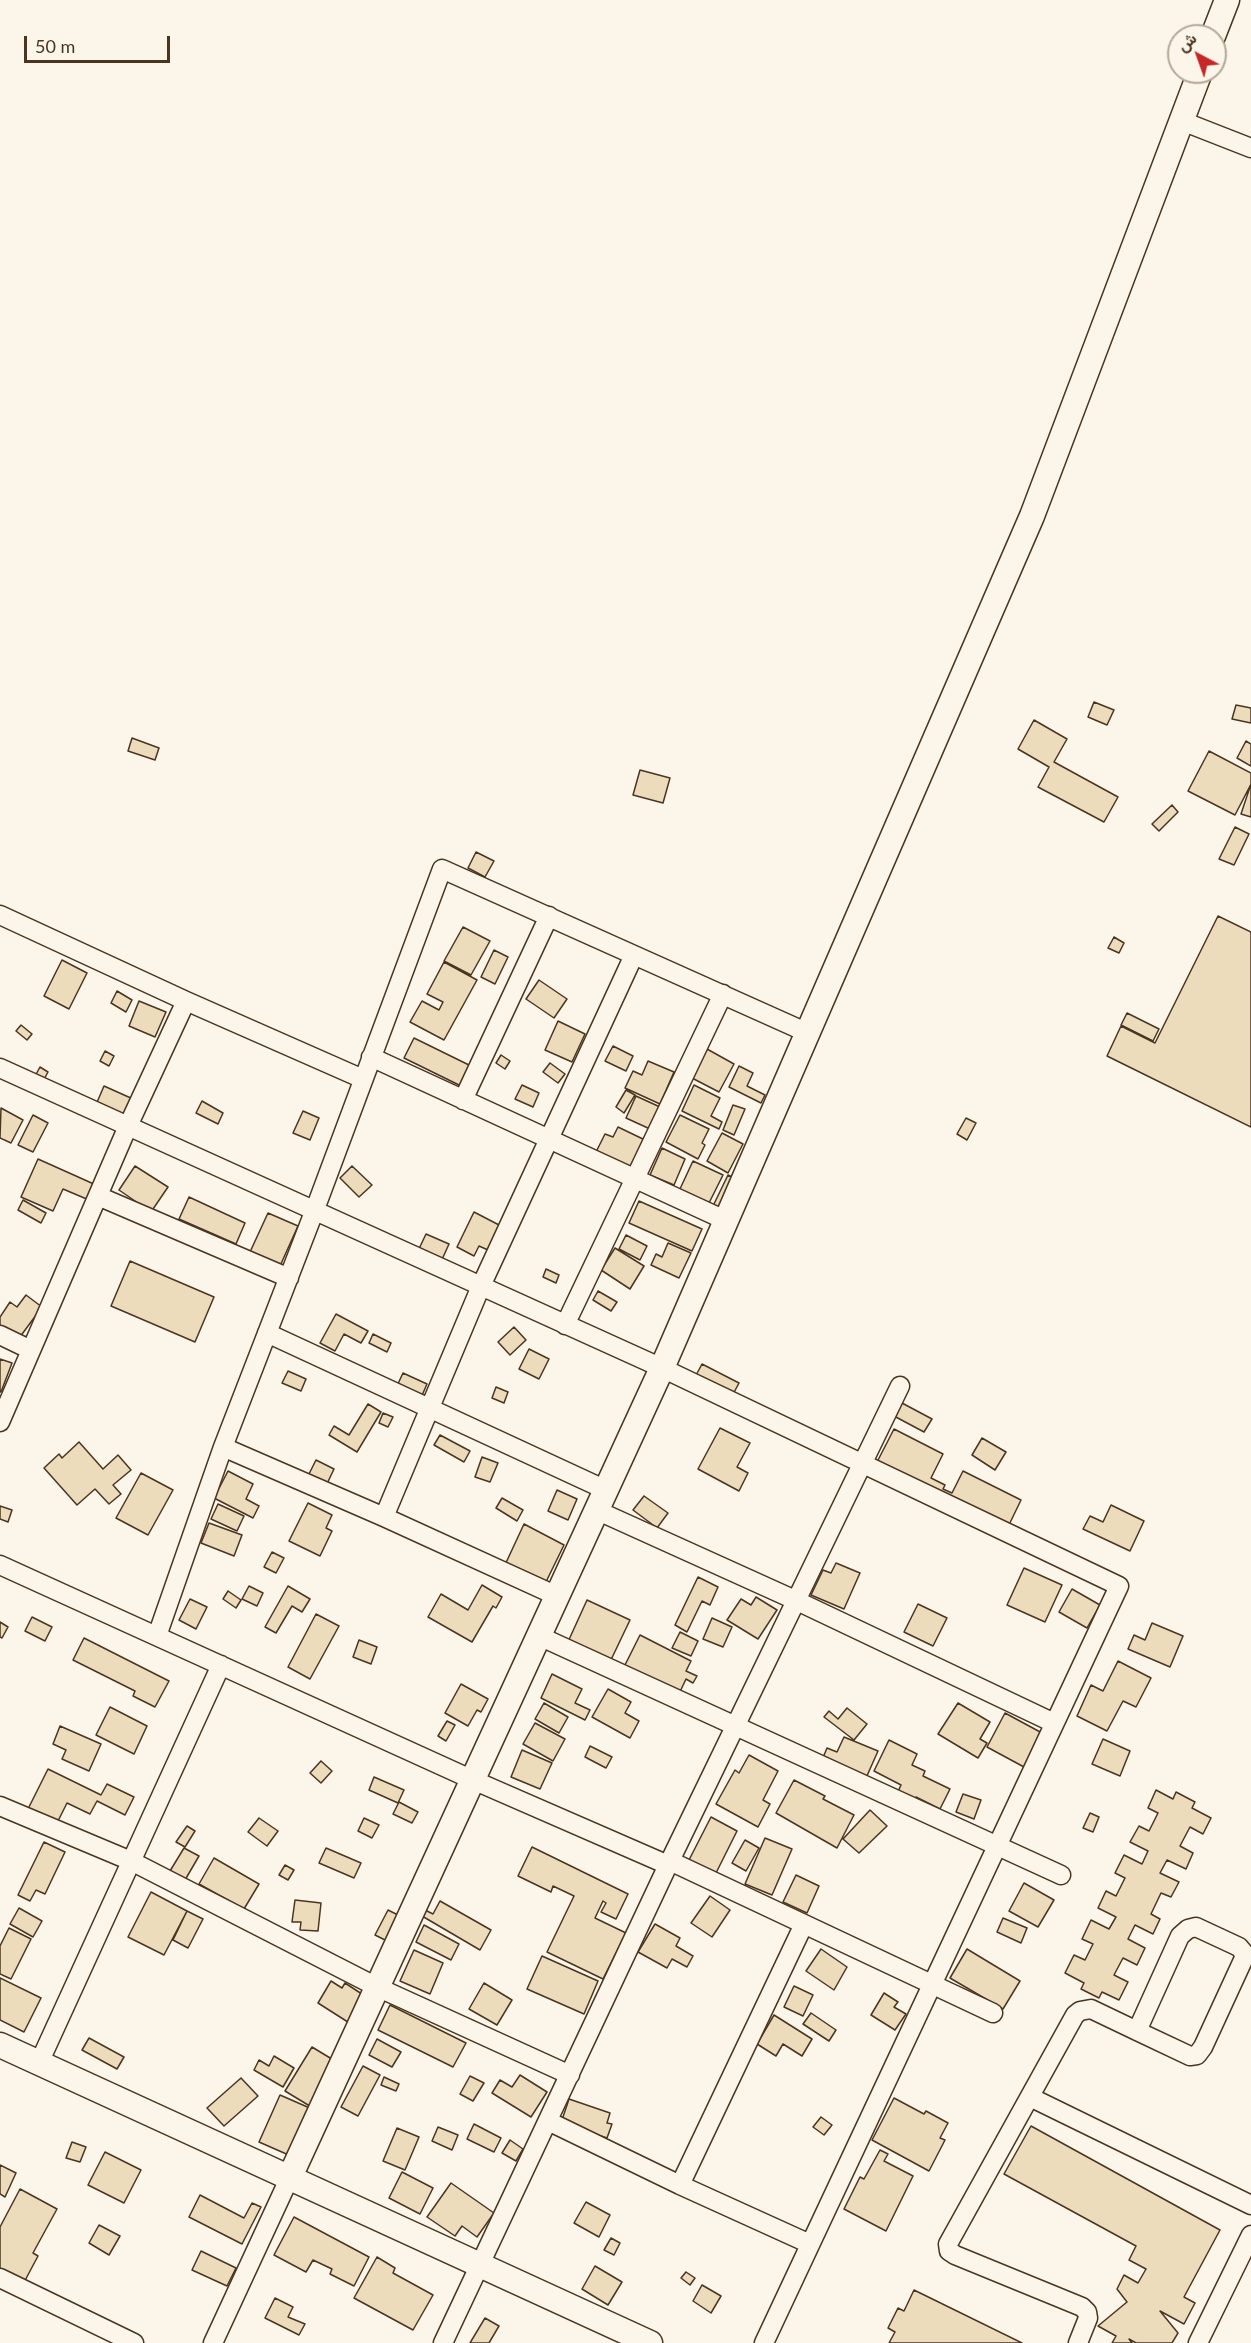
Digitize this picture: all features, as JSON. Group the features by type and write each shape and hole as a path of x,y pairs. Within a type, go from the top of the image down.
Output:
{"main road":[{"path":"1218,24 1227,0"},
{"path":"289,2179 662,1368 727,1221 1032,516 1196,84"},
{"path":"0,2045 650,2343"}],"street":[{"path":"1182,121 1251,148"},
{"path":"157,1636 223,1447 289,1278 442,869 808,1033"},
{"path":"0,915 363,1079"},
{"path":"463,1100 549,916"},
{"path":"384,1517 481,1287 634,955"},
{"path":"566,1325 723,994"},
{"path":"0,1422 128,1126 186,1001"},
{"path":"371,1057 727,1221"},
{"path":"0,1068 662,1368 1119,1586 764,2343"},
{"path":"98,1196 289,1278"},
{"path":"267,1333 430,1408 601,1500 795,1600 1054,1723"},
{"path":"0,1335 31,1350"},
{"path":"443,2343 669,1863 900,1386"},
{"path":"223,1447 557,1596"},
{"path":"0,1565 473,1780 669,1863 993,2013"},
{"path":"539,1636 1061,1875"},
{"path":"39,2063 221,1665"},
{"path":"0,1806 131,1861 377,1987 570,2075"},
{"path":"680,2185 804,1924"},
{"path":"1078,2343 1088,2318 1087,2312 1082,2307 949,2251 948,2244 1075,2015 1080,2011 1090,2009 1190,2056 1197,2055 1203,2047 1240,1968 1244,1953 1239,1947 1196,1927 1188,1929 1180,1936 1137,2031"},
{"path":"1030,2097 1251,2205"},
{"path":"548,2121 680,2185 810,2244"},
{"path":"213,2343 289,2179"},
{"path":"1198,2343 1251,2235"},
{"path":"0,2278 134,2343"}],"building":[{"path":"1094,702 1114,710 1107,725 1088,717"},
{"path":"1236,705 1251,708 1251,723 1232,719"},
{"path":"1034,720 1067,739 1054,762 1118,797 1104,822 1038,787 1049,767 1018,749"},
{"path":"132,738 159,748 155,760 128,751"},
{"path":"1246,741 1251,744 1251,766 1237,758"},
{"path":"1209,751 1251,773 1251,784 1235,815 1188,791"},
{"path":"640,770 670,778 663,803 633,795"},
{"path":"1251,784 1251,817 1241,814"},
{"path":"1172,805 1178,812 1159,831 1152,824"},
{"path":"1235,827 1249,834 1234,865 1219,859"},
{"path":"476,852 494,861 485,877 468,868"},
{"path":"1218,916 1251,932 1251,1127 1107,1056 1121,1026 1155,1043"},
{"path":"463,927 490,941 471,975 444,961"},
{"path":"1114,937 1124,943 1119,953 1108,948"},
{"path":"494,950 508,957 495,984 481,977"},
{"path":"62,960 87,973 69,1009 44,996"},
{"path":"444,962 477,980 444,1040 410,1022 422,1001 439,1010 443,1002 427,994"},
{"path":"539,980 567,999 554,1018 526,999"},
{"path":"117,991 132,1000 126,1012 111,1003"},
{"path":"139,1001 166,1012 155,1037 129,1026"},
{"path":"1127,1013 1159,1029 1153,1041 1121,1025"},
{"path":"558,1021 585,1034 572,1062 545,1050"},
{"path":"21,1025 32,1034 27,1040 16,1031"},
{"path":"414,1038 471,1066 461,1086 404,1058"},
{"path":"613,1046 633,1056 626,1071 605,1061"},
{"path":"707,1049 734,1064 719,1092 692,1078"},
{"path":"105,1051 114,1056 109,1066 100,1061"},
{"path":"501,1055 510,1061 505,1069 496,1063"},
{"path":"648,1061 674,1072 660,1104 625,1088 633,1071 642,1075"},
{"path":"550,1063 565,1074 558,1083 543,1072"},
{"path":"739,1066 753,1073 747,1086 765,1095 761,1103 729,1087"},
{"path":"40,1067 48,1072 42,1083 34,1078"},
{"path":"522,1085 539,1093 533,1107 515,1099"},
{"path":"694,1085 720,1098 711,1116 722,1122 719,1129 682,1111"},
{"path":"104,1086 133,1099 124,1119 95,1107"},
{"path":"626,1090 635,1095 624,1113 616,1107"},
{"path":"636,1096 660,1107 650,1129 626,1118"},
{"path":"202,1101 223,1113 218,1124 196,1113"},
{"path":"733,1105 745,1109 734,1135 723,1130"},
{"path":"1,1108 23,1120 11,1143 0,1138"},
{"path":"303,1111 319,1118 310,1140 293,1133"},
{"path":"33,1115 48,1123 33,1152 18,1145"},
{"path":"680,1115 709,1129 698,1159 666,1142"},
{"path":"966,1118 976,1123 967,1140 957,1134"},
{"path":"618,1127 645,1140 630,1169 596,1152 605,1134 613,1137"},
{"path":"722,1133 743,1144 728,1173 707,1161"},
{"path":"662,1148 685,1159 674,1185 650,1175"},
{"path":"38,1159 96,1185 89,1200 63,1189 53,1211 21,1197"},
{"path":"693,1161 723,1175 708,1205 679,1191"},
{"path":"135,1166 168,1187 151,1212 119,1190"},
{"path":"352,1166 372,1185 359,1197 340,1178"},
{"path":"728,1175 740,1181 725,1212 713,1206"},
{"path":"189,1197 245,1223 236,1244 179,1219"},
{"path":"23,1200 46,1213 41,1223 18,1210"},
{"path":"639,1201 702,1229 692,1251 629,1223"},
{"path":"474,1212 501,1226 488,1250 479,1246 474,1256 457,1247"},
{"path":"268,1213 298,1226 280,1266 250,1252"},
{"path":"426,1234 449,1244 440,1264 417,1253"},
{"path":"626,1235 647,1246 640,1260 619,1249"},
{"path":"668,1243 691,1253 679,1278 651,1265 656,1254 662,1257"},
{"path":"615,1248 644,1266 630,1289 601,1270"},
{"path":"130,1261 214,1297 195,1342 111,1306"},
{"path":"546,1269 559,1275 556,1283 543,1277"},
{"path":"598,1291 617,1302 611,1311 593,1300"},
{"path":"26,1295 42,1307 17,1341 0,1328 0,1317 10,1302 17,1307"},
{"path":"336,1314 368,1331 361,1343 344,1334 335,1351 320,1343"},
{"path":"514,1327 526,1340 510,1355 498,1342"},
{"path":"373,1334 391,1343 387,1352 369,1343"},
{"path":"529,1349 549,1359 539,1379 519,1369"},
{"path":"0,1359 12,1363 1,1392 0,1392"},
{"path":"702,1364 739,1383 731,1398 694,1379"},
{"path":"288,1371 306,1379 301,1391 282,1383"},
{"path":"403,1373 427,1384 420,1400 396,1388"},
{"path":"496,1387 508,1392 504,1403 492,1398"},
{"path":"902,1403 932,1419 924,1432 894,1416"},
{"path":"368,1404 381,1412 357,1452 329,1435 334,1426 349,1435"},
{"path":"383,1413 393,1417 388,1427 379,1423"},
{"path":"720,1428 750,1443 737,1467 748,1473 739,1491 698,1469"},
{"path":"894,1429 943,1454 931,1478 945,1485 943,1489 952,1493 963,1471 1021,1500 1007,1529 876,1464"},
{"path":"440,1435 470,1451 464,1462 434,1445"},
{"path":"982,1438 1006,1452 995,1470 972,1455"},
{"path":"79,1442 103,1469 118,1455 131,1470 113,1485 121,1494 109,1504 95,1489 77,1505 44,1468 59,1454 62,1458"},
{"path":"482,1457 498,1463 490,1482 475,1477"},
{"path":"316,1460 334,1469 325,1488 307,1478"},
{"path":"228,1471 253,1484 246,1499 259,1506 253,1518 214,1498"},
{"path":"141,1473 173,1490 148,1535 116,1518"},
{"path":"557,1490 577,1499 568,1520 548,1511"},
{"path":"644,1496 668,1513 657,1528 633,1510"},
{"path":"502,1498 523,1510 517,1521 496,1508"},
{"path":"308,1503 332,1515 326,1528 332,1531 320,1556 289,1541"},
{"path":"218,1504 244,1516 237,1531 211,1519"},
{"path":"1111,1505 1144,1521 1130,1551 1083,1529 1090,1516 1103,1522"},
{"path":"0,1506 12,1510 8,1522 0,1519"},
{"path":"209,1523 242,1535 234,1556 201,1543"},
{"path":"524,1524 564,1545 544,1586 504,1567"},
{"path":"272,1552 284,1558 276,1573 264,1567"},
{"path":"836,1563 860,1573 844,1609 811,1595 823,1570 831,1573"},
{"path":"1024,1568 1062,1585 1045,1622 1007,1605"},
{"path":"698,1577 718,1587 710,1605 702,1601 687,1632 675,1625"},
{"path":"482,1585 502,1597 496,1608 493,1606 472,1642 428,1617 441,1594 468,1610"},
{"path":"249,1586 263,1593 257,1606 242,1599"},
{"path":"288,1586 310,1599 302,1612 292,1606 276,1633 265,1627"},
{"path":"1072,1589 1100,1605 1087,1628 1059,1612"},
{"path":"228,1591 241,1600 236,1608 223,1599"},
{"path":"756,1597 777,1610 758,1639 727,1620 741,1599 751,1605"},
{"path":"190,1599 207,1607 196,1629 179,1620"},
{"path":"587,1600 630,1620 609,1664 567,1644"},
{"path":"918,1604 947,1618 933,1646 904,1632"},
{"path":"316,1614 339,1626 310,1679 288,1667"},
{"path":"32,1617 52,1627 45,1641 25,1631"},
{"path":"712,1618 732,1627 723,1647 703,1639"},
{"path":"0,1622 8,1627 2,1638 0,1637"},
{"path":"1152,1623 1183,1636 1170,1667 1128,1649 1134,1635 1145,1640"},
{"path":"680,1632 698,1641 691,1656 672,1648"},
{"path":"640,1635 691,1661 686,1671 697,1676 693,1683 686,1679 678,1696 623,1669"},
{"path":"84,1638 169,1681 155,1707 133,1696 135,1691 73,1660"},
{"path":"359,1640 377,1647 371,1664 353,1657"},
{"path":"1118,1661 1151,1678 1136,1707 1123,1701 1107,1731 1077,1716 1091,1685 1103,1691"},
{"path":"552,1674 582,1689 575,1703 590,1710 585,1720 541,1698"},
{"path":"461,1684 488,1699 481,1712 477,1710 468,1726 445,1713"},
{"path":"608,1689 631,1702 625,1713 639,1721 630,1738 592,1717"},
{"path":"544,1703 568,1717 559,1733 535,1719"},
{"path":"958,1703 990,1722 980,1739 987,1743 978,1758 938,1734"},
{"path":"110,1707 147,1726 134,1754 96,1735"},
{"path":"847,1708 867,1724 854,1740 824,1717 829,1711 838,1719"},
{"path":"1005,1713 1042,1733 1024,1767 987,1747"},
{"path":"447,1721 455,1725 446,1741 438,1736"},
{"path":"535,1723 565,1739 553,1761 523,1744"},
{"path":"60,1726 101,1744 89,1771 62,1759 66,1750 53,1744"},
{"path":"844,1737 878,1751 866,1778 822,1760 827,1748 837,1752"},
{"path":"1103,1739 1130,1751 1120,1776 1092,1764"},
{"path":"889,1740 917,1754 912,1765 925,1771 923,1776 950,1789 940,1809 916,1797 913,1804 896,1796 901,1785 874,1771"},
{"path":"590,1746 612,1757 606,1768 585,1757"},
{"path":"522,1750 552,1763 540,1789 511,1777"},
{"path":"749,1755 778,1771 763,1800 770,1804 758,1827 716,1804 735,1770 739,1773"},
{"path":"321,1761 332,1771 321,1783 310,1773"},
{"path":"48,1769 101,1795 107,1784 134,1797 125,1815 97,1801 90,1814 67,1803 56,1825 27,1811"},
{"path":"374,1777 404,1790 398,1803 369,1790"},
{"path":"794,1780 854,1815 837,1848 776,1813"},
{"path":"1156,1790 1173,1799 1176,1792 1195,1802 1192,1808 1211,1818 1203,1834 1190,1827 1180,1846 1193,1853 1186,1869 1167,1860 1160,1873 1179,1882 1171,1897 1161,1893 1151,1914 1160,1919 1153,1934 1135,1925 1128,1939 1145,1948 1137,1965 1123,1958 1114,1975 1128,1982 1119,2000 1102,1992 1099,1998 1081,1989 1084,1983 1065,1973 1074,1955 1085,1960 1093,1944 1082,1939 1091,1920 1109,1929 1116,1917 1098,1908 1106,1891 1116,1896 1125,1878 1115,1873 1124,1855 1142,1864 1148,1851 1130,1842 1139,1826 1149,1831 1158,1813 1148,1808"},
{"path":"963,1794 981,1800 974,1819 956,1812"},
{"path":"399,1802 418,1812 412,1823 393,1814"},
{"path":"870,1810 887,1826 859,1853 843,1839"},
{"path":"1090,1813 1099,1817 1093,1832 1083,1828"},
{"path":"711,1817 737,1831 716,1873 689,1860"},
{"path":"259,1818 278,1831 267,1846 248,1832"},
{"path":"364,1818 379,1825 372,1838 358,1831"},
{"path":"187,1826 195,1831 185,1847 176,1842"},
{"path":"765,1838 792,1849 772,1895 745,1884"},
{"path":"745,1840 759,1848 746,1871 732,1863"},
{"path":"44,1842 65,1852 45,1894 36,1890 30,1901 18,1895"},
{"path":"532,1847 628,1894 616,1919 601,1912 606,1903 603,1901 595,1918 626,1933 603,1979 547,1952 574,1896 553,1886 551,1892 518,1876"},
{"path":"184,1848 199,1856 185,1880 170,1871"},
{"path":"326,1848 361,1863 354,1878 319,1863"},
{"path":"214,1858 259,1884 244,1909 199,1884"},
{"path":"285,1865 294,1870 288,1880 279,1875"},
{"path":"796,1875 819,1886 807,1913 783,1902"},
{"path":"1024,1883 1054,1900 1038,1927 1009,1911"},
{"path":"151,1892 187,1911 164,1955 128,1937"},
{"path":"710,1896 730,1910 712,1937 691,1923"},
{"path":"295,1900 321,1903 318,1931 300,1930 301,1922 292,1922"},
{"path":"440,1901 491,1930 480,1950 422,1916 425,1910 433,1914"},
{"path":"19,1908 42,1921 33,1937 10,1924"},
{"path":"388,1910 402,1917 389,1942 375,1935"},
{"path":"187,1911 203,1919 188,1948 173,1940"},
{"path":"1003,1918 1027,1928 1021,1943 997,1932"},
{"path":"655,1924 680,1938 676,1946 693,1956 687,1967 672,1959 667,1968 638,1952"},
{"path":"424,1925 459,1944 451,1960 416,1942"},
{"path":"9,1928 31,1939 11,1979 0,1974 0,1946"},
{"path":"821,1949 847,1967 834,1990 806,1971"},
{"path":"967,1949 1020,1981 1003,2009 950,1978"},
{"path":"414,1950 443,1963 430,1994 400,1981"},
{"path":"542,1956 598,1981 584,2014 527,1989"},
{"path":"0,1978 41,1998 24,2032 0,2020"},
{"path":"331,1981 342,1988 345,1983 368,1998 351,2024 318,2003"},
{"path":"484,1983 512,2000 497,2025 469,2009"},
{"path":"794,1986 813,1995 803,2016 784,2007"},
{"path":"884,1993 898,2002 894,2007 906,2014 895,2030 871,2015"},
{"path":"390,2005 466,2043 453,2067 378,2030"},
{"path":"811,2013 836,2030 829,2041 803,2024"},
{"path":"774,2015 812,2039 802,2056 783,2044 776,2056 757,2044"},
{"path":"89,2038 124,2057 117,2069 82,2050"},
{"path":"377,2039 401,2052 392,2067 369,2055"},
{"path":"312,2047 340,2064 313,2108 285,2091"},
{"path":"274,2056 294,2068 283,2087 254,2070 259,2060 269,2066"},
{"path":"363,2066 380,2075 358,2116 341,2107"},
{"path":"520,2075 547,2092 531,2117 492,2093 500,2080 512,2087"},
{"path":"470,2076 484,2083 473,2101 460,2094"},
{"path":"384,2077 399,2084 396,2091 381,2085"},
{"path":"241,2078 258,2096 224,2126 207,2108"},
{"path":"280,2095 312,2109 291,2156 259,2142"},
{"path":"894,2098 924,2114 926,2111 948,2123 940,2138 945,2140 929,2171 872,2140"},
{"path":"569,2099 610,2113 607,2123 612,2124 607,2138 561,2123"},
{"path":"821,2117 832,2125 824,2135 813,2127"},
{"path":"474,2124 501,2138 494,2152 467,2139"},
{"path":"1031,2126 1220,2230 1184,2297 1195,2303 1184,2324 1160,2311 1178,2333 1172,2343 1136,2343 1129,2339 1132,2343 1112,2343 1116,2336 1098,2326 1127,2302 1117,2289 1124,2275 1138,2283 1146,2269 1129,2260 1136,2246 1004,2174"},
{"path":"438,2127 458,2135 452,2150 432,2141"},
{"path":"397,2128 419,2137 405,2170 383,2161"},
{"path":"510,2140 523,2149 516,2161 502,2153"},
{"path":"72,2142 86,2147 80,2162 66,2158"},
{"path":"880,2150 888,2154 884,2161 913,2176 886,2231 844,2209 860,2177 864,2179"},
{"path":"105,2152 141,2170 124,2203 88,2185"},
{"path":"0,2165 16,2173 5,2197 0,2194"},
{"path":"402,2172 433,2188 420,2214 389,2198"},
{"path":"451,2183 494,2213 477,2237 462,2226 455,2236 427,2217"},
{"path":"20,2189 57,2209 33,2253 38,2256 21,2288 0,2276 0,2227"},
{"path":"200,2195 244,2218 252,2203 261,2207 242,2244 189,2217"},
{"path":"586,2202 610,2215 599,2237 574,2223"},
{"path":"294,2217 369,2257 354,2286 330,2274 332,2269 313,2260 306,2272 274,2255"},
{"path":"99,2225 120,2236 109,2255 89,2243"},
{"path":"611,2238 620,2243 614,2255 604,2250"},
{"path":"201,2251 236,2268 227,2286 192,2270"},
{"path":"377,2257 395,2268 393,2273 433,2295 413,2330 354,2298"},
{"path":"595,2266 622,2282 608,2305 582,2289"},
{"path":"686,2272 695,2278 690,2285 681,2278"},
{"path":"702,2285 721,2296 711,2313 693,2301"},
{"path":"914,2290 1022,2343 889,2343 895,2332 888,2328 898,2308 904,2311"},
{"path":"275,2298 293,2307 288,2317 305,2324 299,2335 265,2318"},
{"path":"485,2318 499,2326 489,2343 470,2343"}]}
